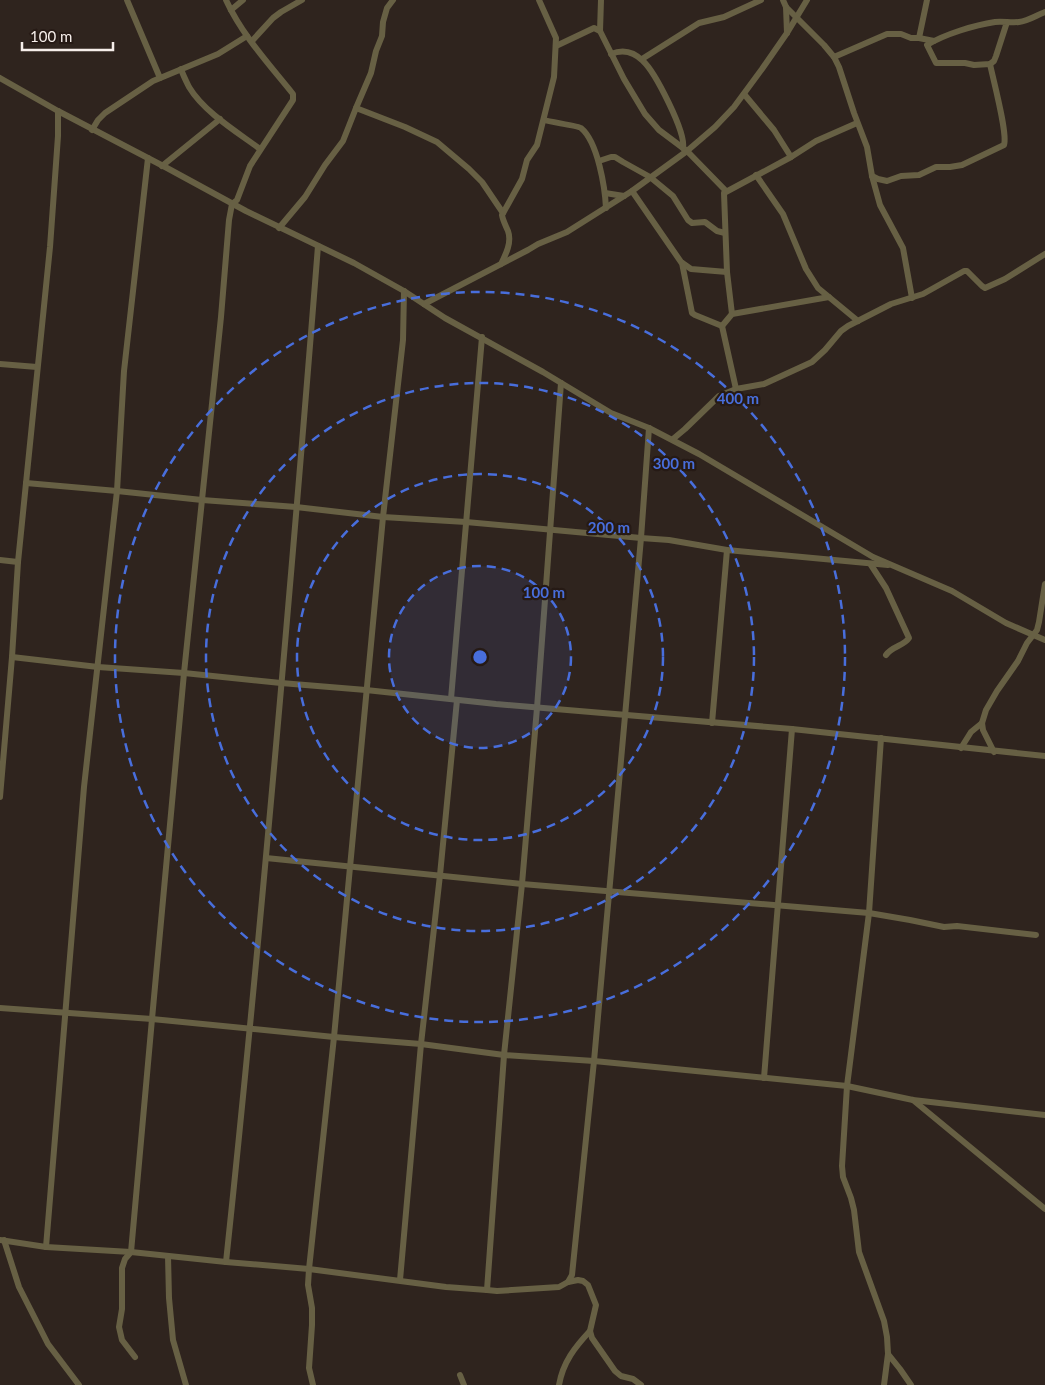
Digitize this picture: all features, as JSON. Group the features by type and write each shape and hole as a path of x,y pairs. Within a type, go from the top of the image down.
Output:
{"street":[{"path":"127,0 160,78"},
{"path":"136,1357 122,1340 119,1327 122,1309 122,1268 125,1259 131,1252 184,673 229,220 232,204 237,200 250,166 294,97 249,38 226,0"},
{"path":"231,10 243,0"},
{"path":"92,130 105,113 133,94 160,78 218,54 249,38 281,12 302,0"},
{"path":"279,228 305,197 325,164 344,141 371,73 382,36 387,8 393,0"},
{"path":"501,264 510,238 502,218 503,212 522,178 527,160 537,145 554,77 556,41 539,0"},
{"path":"601,0 600,31 624,79 645,114 659,130 685,149 726,191"},
{"path":"642,59 699,23 724,17 761,0"},
{"path":"424,304 538,244 567,232 632,191 715,127 744,94 787,33 807,0"},
{"path":"919,38 927,0"},
{"path":"784,3 834,57 843,76 857,123 867,147 872,176 884,214 903,248 912,298"},
{"path":"784,3 787,33"},
{"path":"1007,22 994,61 990,64 936,63 928,45 934,41 975,27 1007,22 1024,21 1045,12"},
{"path":"556,46 594,28 600,31"},
{"path":"834,57 887,34 934,41"},
{"path":"611,54 617,51 626,51 642,59 654,75 677,122 685,149"},
{"path":"872,176 887,181 902,176 919,175 936,167 962,165 1004,145 1006,143 1004,130 990,64"},
{"path":"181,69 189,88 197,97 220,119 260,150"},
{"path":"0,78 58,112 232,204 354,263 404,291 445,318 482,337 611,413 673,440 757,487 873,557 952,591 1006,623 1045,640"},
{"path":"744,94 774,130 791,157"},
{"path":"356,108 437,142 482,182 503,212"},
{"path":"0,797 18,562 53,202 58,112"},
{"path":"162,166 220,119"},
{"path":"544,120 581,127 599,161 606,208"},
{"path":"732,314 725,233 724,196 726,191 791,157 816,141 857,123"},
{"path":"599,161 615,157 650,177 672,196 692,223 705,222 716,231 725,233"},
{"path":"46,1247 84,787 116,491 124,370 148,158"},
{"path":"756,175 783,214 812,280 822,293 858,321"},
{"path":"632,191 681,262 690,269 727,272"},
{"path":"605,193 624,196"},
{"path":"226,1262 251,1029 318,246"},
{"path":"673,440 718,398 736,389 764,384 812,362 841,331 891,304 912,298 935,288 964,270 985,288 1005,279 1045,254"},
{"path":"681,262 692,313 722,326"},
{"path":"313,1385 309,1368 312,1308 308,1285 309,1269 334,1038 383,517 403,340 404,291"},
{"path":"722,326 732,314 829,297"},
{"path":"722,326 736,389"},
{"path":"400,1280 421,1044 440,875 466,522 482,337"},
{"path":"0,364 37,366"},
{"path":"487,1290 504,1055 522,884 537,708 561,383"},
{"path":"568,1282 572,1275 594,1061 641,538 649,428"},
{"path":"26,483 296,507 383,517 466,522 669,540 728,550 891,565"},
{"path":"712,723 728,550"},
{"path":"0,560 18,562"},
{"path":"871,564 886,588 909,638 907,641 891,649 886,655"},
{"path":"961,748 971,732 982,723 989,704 1037,630 1045,584"},
{"path":"12,657 98,667 184,673 537,708 792,729 1045,756"},
{"path":"982,723 984,734 994,752"},
{"path":"764,1078 792,729"},
{"path":"881,738 869,913 847,1086 842,1166 843,1177 854,1210 860,1252 884,1322 887,1337 888,1354 884,1385"},
{"path":"266,858 522,884 869,913 944,927 957,926 1036,935"},
{"path":"0,1008 152,1019 334,1038 421,1044 504,1055 594,1061 847,1086 913,1100 1045,1115"},
{"path":"913,1100 1045,1209"},
{"path":"78,1385 48,1344 19,1287 2,1240 46,1247 131,1252 309,1269 446,1287 497,1291 560,1287 568,1282 583,1281 588,1286 596,1305 590,1331 592,1338 615,1371 621,1376 633,1379 641,1385"},
{"path":"168,1256 173,1340 186,1385"},
{"path":"559,1385 565,1364 571,1352 590,1331"},
{"path":"888,1354 912,1385"},
{"path":"460,1375 464,1385"}]}
